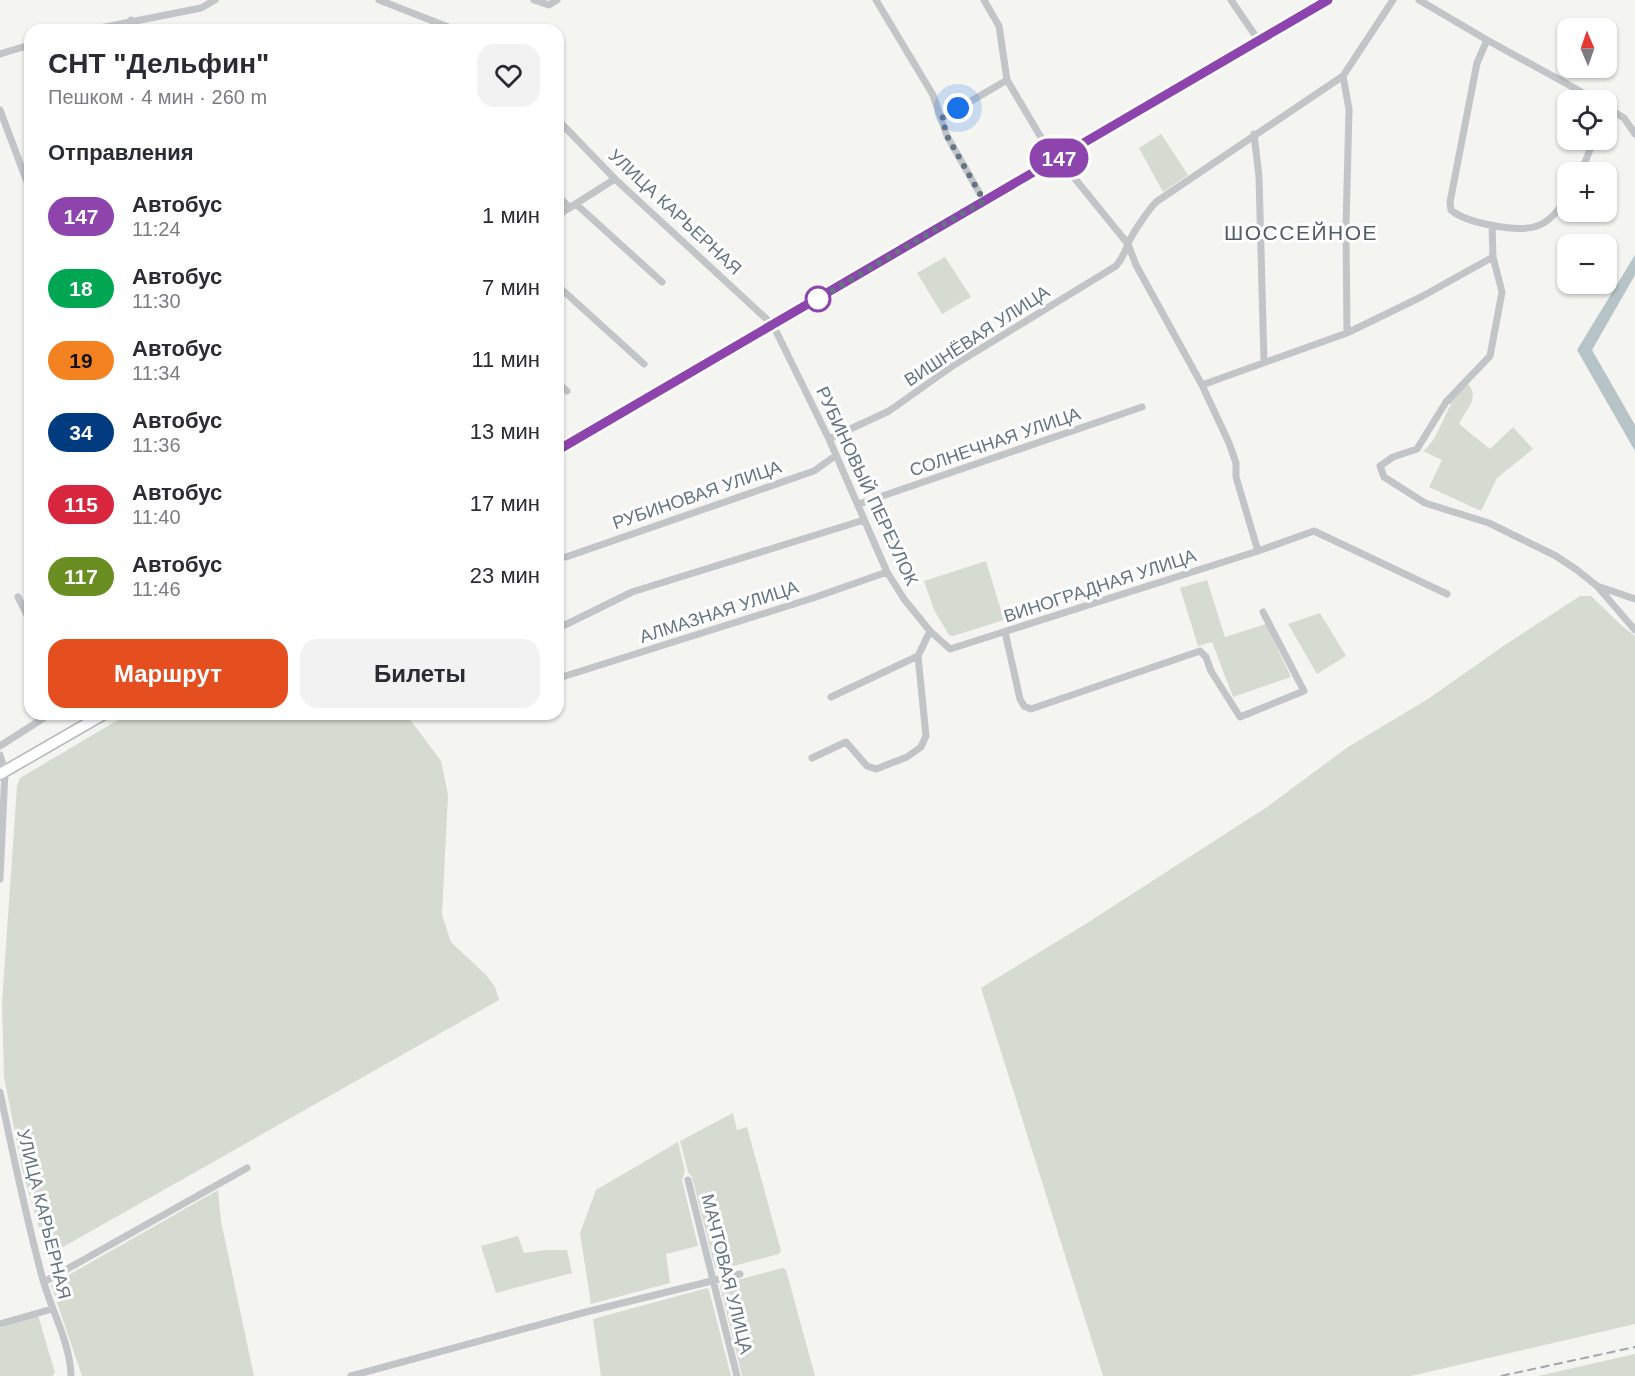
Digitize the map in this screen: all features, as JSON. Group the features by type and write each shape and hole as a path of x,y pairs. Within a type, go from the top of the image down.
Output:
{"main road":[{"path":"564,447 1328,0"},
{"path":"3,773 94,720"}],"street":[{"path":"115,24 201,8 215,0"},
{"path":"379,0 441,24"},
{"path":"534,0 549,5 557,0"},
{"path":"876,0 933,95 947,136 984,201"},
{"path":"984,0 999,26 1007,80 1049,151 1072,175 1128,244 1136,265 1202,385 1236,463 1236,477 1258,551"},
{"path":"1231,0 1259,41"},
{"path":"1347,333 1346,227 1349,109 1342,76 1393,0"},
{"path":"1419,0 1578,90"},
{"path":"131,20 133,24"},
{"path":"1487,40 1477,63 1450,202 1451,210 1457,215 1492,225 1524,228 1538,226 1557,210"},
{"path":"0,54 24,47"},
{"name":"ВИШНЁВАЯ УЛИЦА","path":"829,439 889,411 954,365 1116,266 1124,258 1128,244 1146,213 1156,202 1342,76"},
{"path":"942,118 1007,80"},
{"path":"0,110 24,174"},
{"path":"1617,114 1624,118 1635,134"},
{"name":"УЛИЦА КАРЬЕРНАЯ","path":"564,126 615,179 773,325"},
{"path":"1254,134 1259,177 1264,362"},
{"path":"564,211 615,179"},
{"path":"564,199 662,282"},
{"path":"1492,225 1493,257 1502,292 1490,356 1446,402 1417,449 1393,457 1380,466 1384,477 1425,503 1489,523 1556,556 1597,586 1635,630"},
{"path":"1202,385 1347,333 1421,297 1493,257"},
{"path":"564,291 644,364"},
{"name":"РУБИНОВЫЙ ПЕРЕУЛОК","path":"773,325 829,439 887,572 904,599 930,631 950,649"},
{"path":"564,388 567,391"},
{"name":"СОЛНЕЧНАЯ УЛИЦА","path":"859,504 1142,407"},
{"name":"РУБИНОВАЯ УЛИЦА","path":"566,556 814,471 835,456"},
{"path":"564,625 632,592 864,520"},
{"name":"ВИНОГРАДНАЯ УЛИЦА","path":"950,649 1314,531 1447,594"},
{"name":"АЛМАЗНАЯ УЛИЦА","path":"564,676 813,598 887,572"},
{"path":"1597,586 1635,599"},
{"path":"18,597 24,609"},
{"path":"1005,632 1020,699 1024,706 1031,709 1200,651 1206,657 1211,671 1240,717 1304,691 1263,612"},
{"path":"812,758 846,742 867,766 876,769 907,757 921,747 926,736 918,656 930,631"},
{"path":"831,697 918,656"},
{"path":"0,746 41,720"},
{"path":"0,755 3,773 0,879"},
{"name":"УЛИЦА КАРЬЕРНАЯ","path":"0,1092 24,1204 52,1309 64,1336 71,1364 71,1376"},
{"path":"44,1282 247,1167"},
{"name":"МАЧТОВАЯ УЛИЦА","path":"688,1180 736,1376"},
{"path":"351,1376 586,1312 740,1274"},
{"path":"0,1324 52,1309"}],"shaded area":[{"path":"1161,134 1188,175 1163,192 1139,148"},
{"path":"1635,255 1635,275 1592,350 1635,425 1635,451 1577,350 1611,294 1617,294 1617,284"},
{"path":"945,257 971,297 942,314 917,273"},
{"path":"1465,381 1473,397 1459,424 1490,449 1513,427 1533,449 1497,478 1481,511 1429,487 1442,460 1423,451 1439,430 1451,405 1448,402"},
{"path":"986,561 1004,620 953,636 949,635 934,610 924,581"},
{"path":"1207,580 1225,637 1266,624 1291,677 1233,697 1212,642 1198,646 1180,588"},
{"path":"1580,596 1591,596 1635,636 1635,1324 1411,1376 1103,1376 981,988 1084,925 1267,807 1348,747 1428,699"},
{"path":"1320,613 1346,656 1317,674 1288,624"},
{"path":"118,720 410,720 441,761 448,795 442,915 451,942 487,976 495,987 499,1000 47,1256 22,1169 4,1077 2,1003 17,786 20,778"},
{"path":"733,1113 737,1130 747,1127 781,1251 779,1254 718,1270 715,1268 692,1177 688,1172 680,1141"},
{"path":"678,1142 685,1172 682,1180 698,1246 666,1254 670,1283 591,1304 580,1233 596,1190"},
{"path":"218,1190 221,1221 254,1376 82,1376 51,1285"},
{"path":"518,1236 524,1253 567,1250 572,1273 496,1293 481,1246"},
{"path":"783,1268 786,1270 815,1376 742,1376 720,1287 722,1284"},
{"path":"707,1288 731,1376 601,1376 593,1319"},
{"path":"38,1315 55,1373 52,1376 0,1376 0,1328"},
{"path":"1635,1354 1635,1376 1538,1376"}],"railway":[{"path":"1501,1376 1635,1347"}],"bus line":[{"name":"147","path":"564,447 1328,0"}],"district":[{"name":"ШОССЕЙНОЕ","path":"1301,232"}],"route":[{"path":"818,299 816,300 984,201 947,136 942,118 958,108"}]}
